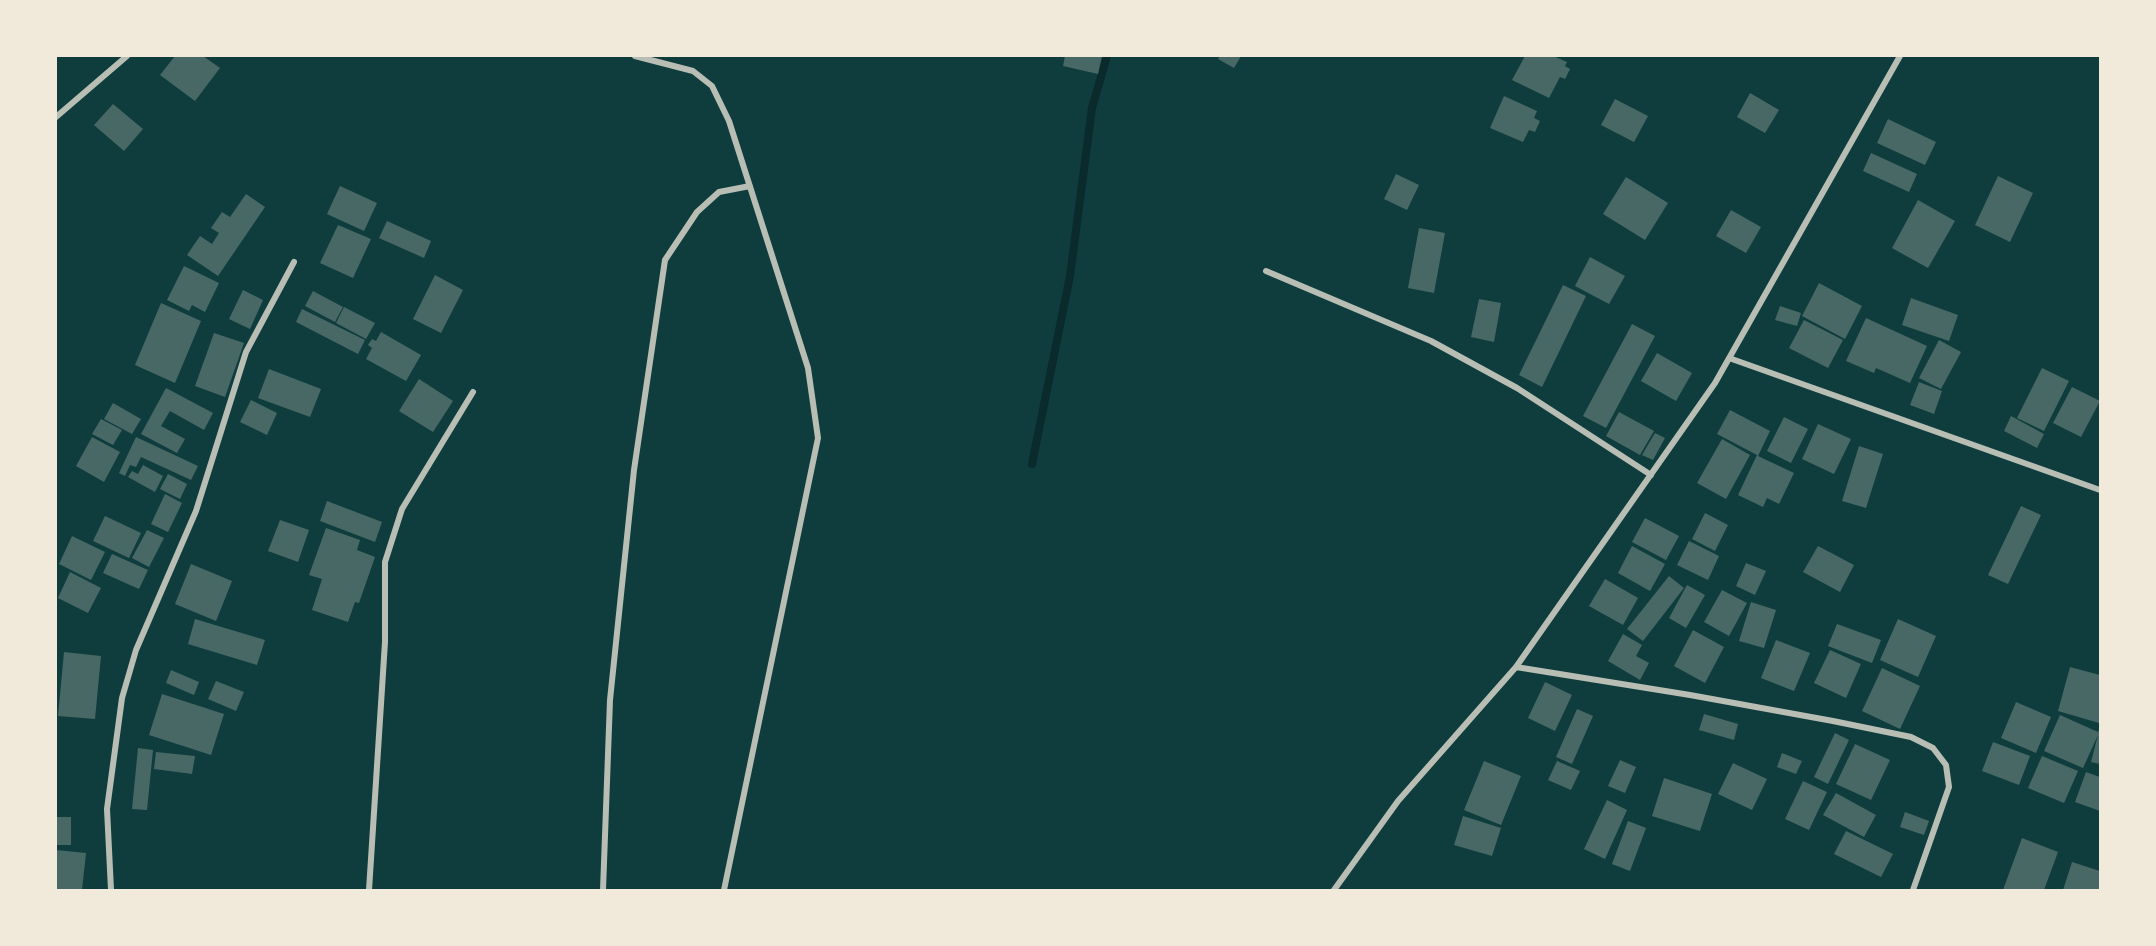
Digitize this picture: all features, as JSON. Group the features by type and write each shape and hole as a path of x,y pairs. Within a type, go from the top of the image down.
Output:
{"street":[{"path":"56,117 127,56"},
{"path":"635,56 693,71 712,86 729,121 808,368 818,438 724,891"},
{"path":"1334,891 1398,801 1516,667 1651,475 1729,358 1900,56"},
{"path":"603,891 610,700 634,470 665,260 687,226 719,192 750,186"},
{"path":"111,891 106,809 122,698 136,650 196,512 246,352 294,262"},
{"path":"1266,271 1431,341 1517,388 1651,475"},
{"path":"1729,358 2100,490"},
{"path":"369,891 385,642 385,562 402,509 473,392"},
{"path":"1516,667 1690,694 1855,726 1911,737 1933,748 1946,765 1949,787 1913,891"}],"building":[{"path":"175,56 203,56 220,68 195,101 160,75"},
{"path":"1065,56 1102,56 1098,74 1063,66"},
{"path":"1220,56 1241,56 1234,68 1218,59"},
{"path":"1525,56 1553,56 1567,62 1565,66 1570,69 1565,79 1560,77 1549,98 1512,80"},
{"path":"1750,93 1779,110 1765,133 1737,117"},
{"path":"1504,96 1537,111 1534,118 1540,121 1535,132 1529,130 1523,142 1490,128"},
{"path":"1615,99 1648,116 1634,142 1601,125"},
{"path":"113,104 143,129 124,151 94,125"},
{"path":"1888,119 1936,142 1925,165 1877,143"},
{"path":"1871,153 1917,174 1909,192 1863,171"},
{"path":"1396,174 1419,185 1407,210 1384,199"},
{"path":"1998,176 2033,193 2010,242 1975,225"},
{"path":"1626,177 1668,203 1645,240 1603,214"},
{"path":"340,186 377,203 364,231 327,214"},
{"path":"246,194 265,207 218,276 187,255 200,236 212,244 219,233 211,228 222,212 230,217"},
{"path":"1918,200 1955,221 1928,268 1892,248"},
{"path":"1731,210 1761,227 1746,253 1716,236"},
{"path":"387,221 431,241 424,258 379,238"},
{"path":"338,225 371,239 353,278 320,263"},
{"path":"1419,228 1445,233 1434,293 1408,288"},
{"path":"1590,257 1625,276 1609,304 1575,286"},
{"path":"184,266 219,283 205,312 192,305 189,311 167,300"},
{"path":"435,275 463,290 441,333 413,319"},
{"path":"1819,283 1862,306 1845,339 1802,316"},
{"path":"1563,285 1586,296 1542,387 1519,375"},
{"path":"243,290 263,300 250,329 229,319"},
{"path":"313,291 343,307 335,322 305,306"},
{"path":"1911,298 1958,315 1949,341 1902,325"},
{"path":"1479,299 1501,303 1494,342 1471,337"},
{"path":"161,303 201,321 175,383 135,365"},
{"path":"1780,306 1801,313 1797,326 1775,320"},
{"path":"344,307 375,323 366,339 336,323"},
{"path":"302,309 365,340 358,354 296,322"},
{"path":"1866,318 1927,346 1910,383 1876,368 1874,373 1846,361"},
{"path":"1804,320 1843,340 1828,368 1789,348"},
{"path":"1632,324 1655,336 1606,428 1583,416"},
{"path":"381,332 421,355 406,381 366,359 372,348 368,345 372,339 376,341"},
{"path":"214,333 244,343 225,397 195,386"},
{"path":"1939,340 1961,352 1941,389 1919,378"},
{"path":"1657,353 1692,373 1676,401 1641,381"},
{"path":"2042,368 2069,381 2044,431 2017,418"},
{"path":"269,369 321,389 310,417 258,398"},
{"path":"419,379 453,401 433,432 399,411"},
{"path":"1919,382 1942,391 1934,414 1910,405"},
{"path":"2072,387 2100,401 2081,437 2053,423"},
{"path":"166,388 213,413 204,430 170,411 161,426 185,439 177,453 141,434"},
{"path":"251,400 277,413 267,435 240,422"},
{"path":"113,403 141,419 132,434 104,419"},
{"path":"1730,410 1770,431 1758,456 1794,473 1779,504 1767,498 1763,507 1738,495 1757,455 1717,434"},
{"path":"1619,412 1654,431 1640,455 1606,436"},
{"path":"2011,416 2044,434 2037,448 2004,431"},
{"path":"1784,417 1808,429 1791,463 1767,451"},
{"path":"101,419 122,430 113,445 92,434"},
{"path":"1818,424 1851,439 1834,474 1802,459"},
{"path":"1655,433 1665,438 1653,460 1642,455"},
{"path":"92,437 120,452 104,482 76,466"},
{"path":"136,437 198,466 191,480 141,457 136,467 130,465 125,476 119,473"},
{"path":"1722,439 1750,455 1726,499 1697,483"},
{"path":"1859,446 1883,454 1866,508 1842,501"},
{"path":"143,465 163,476 155,492 128,477 132,471 138,474"},
{"path":"168,474 187,484 180,499 160,489"},
{"path":"165,494 182,503 168,532 151,524"},
{"path":"327,501 382,522 375,542 320,521"},
{"path":"2021,506 2041,515 2008,584 1988,575"},
{"path":"1705,513 1728,525 1715,551 1692,539"},
{"path":"105,516 141,533 129,558 93,541"},
{"path":"1645,518 1679,536 1666,560 1632,542"},
{"path":"280,520 309,530 298,562 268,551"},
{"path":"326,528 360,540 357,550 375,557 359,603 355,602 348,622 312,610 322,579 309,575"},
{"path":"147,530 164,538 149,567 132,558"},
{"path":"72,536 105,552 91,580 59,564"},
{"path":"1689,541 1719,556 1708,580 1677,565"},
{"path":"1632,546 1665,564 1650,591 1618,573"},
{"path":"1818,546 1854,565 1840,592 1803,572"},
{"path":"112,554 148,570 139,589 103,573"},
{"path":"1746,563 1766,571 1755,595 1736,586"},
{"path":"191,564 232,581 216,621 175,604"},
{"path":"70,572 101,588 88,613 58,598"},
{"path":"1669,576 1684,588 1643,641 1627,629"},
{"path":"1605,579 1638,598 1623,625 1589,606"},
{"path":"1687,585 1705,595 1686,628 1669,618"},
{"path":"1722,590 1747,603 1729,636 1704,622"},
{"path":"1751,602 1776,610 1764,648 1739,641"},
{"path":"195,619 265,640 257,665 188,644"},
{"path":"1898,619 1936,636 1918,677 1880,660"},
{"path":"1837,624 1881,640 1872,663 1828,646"},
{"path":"1693,630 1724,647 1705,683 1674,666"},
{"path":"1623,634 1642,645 1636,656 1649,663 1640,680 1608,661"},
{"path":"1776,640 1810,653 1794,691 1761,678"},
{"path":"1830,650 1861,664 1846,698 1814,683"},
{"path":"64,652 101,656 95,719 58,716"},
{"path":"2070,667 2100,675 2099,723 2058,711"},
{"path":"1882,668 1920,686 1900,729 1862,711"},
{"path":"171,670 199,682 194,695 166,683"},
{"path":"216,681 244,692 236,711 208,699"},
{"path":"1545,682 1572,695 1555,731 1528,718"},
{"path":"162,694 224,714 211,755 149,735"},
{"path":"2016,702 2051,717 2036,753 2001,738"},
{"path":"1577,709 1593,716 1572,764 1556,757"},
{"path":"1704,714 1738,724 1734,740 1699,730"},
{"path":"2060,715 2098,732 2100,727 2100,764 2091,762 2098,735 2083,768 2044,751"},
{"path":"1835,733 1849,740 1828,784 1814,777"},
{"path":"1993,742 2030,756 2019,785 1982,771"},
{"path":"1855,744 1890,760 1871,800 1836,784"},
{"path":"138,748 153,750 147,810 132,809"},
{"path":"156,752 195,756 192,774 154,769"},
{"path":"1782,753 1802,761 1796,774 1777,767"},
{"path":"2042,756 2078,771 2064,803 2028,788"},
{"path":"1620,760 1636,767 1625,793 1608,786"},
{"path":"1484,761 1521,776 1501,825 1464,810"},
{"path":"1557,761 1580,771 1571,790 1548,780"},
{"path":"1733,763 1767,779 1752,810 1718,794"},
{"path":"2086,772 2100,777 2100,811 2075,802"},
{"path":"1664,778 1712,794 1700,831 1652,816"},
{"path":"1803,781 1827,792 1809,830 1785,819"},
{"path":"1836,793 1876,815 1864,837 1823,815"},
{"path":"1607,800 1627,810 1605,859 1584,849"},
{"path":"1905,812 1929,821 1924,835 1900,827"},
{"path":"1463,816 1501,828 1492,856 1454,845"},
{"path":"56,817 71,817 71,845 56,845"},
{"path":"1628,821 1646,828 1630,871 1612,864"},
{"path":"1846,831 1893,854 1881,877 1834,854"},
{"path":"2022,838 2058,852 2044,890 2003,890"},
{"path":"56,850 86,853 82,890 56,890"},
{"path":"2072,862 2100,871 2100,890 2063,890"}],"waterway":[{"path":"1032,464 1070,276 1092,108 1107,56"}]}
